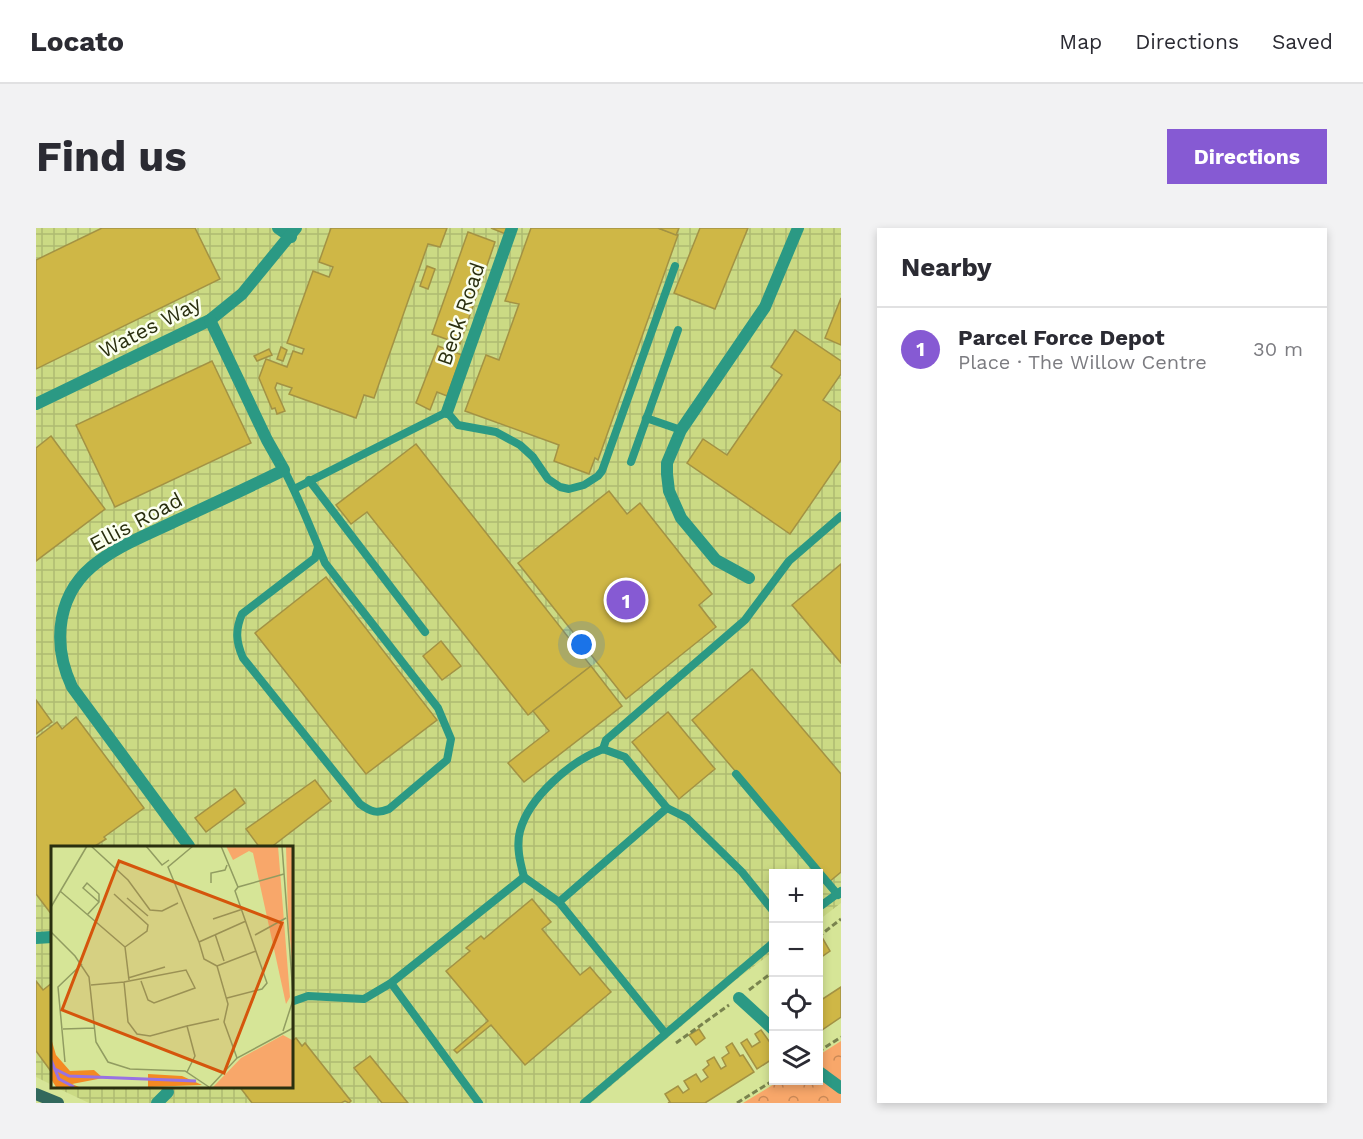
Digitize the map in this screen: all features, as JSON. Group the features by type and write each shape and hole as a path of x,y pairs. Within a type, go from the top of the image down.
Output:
{"street":[{"name":"Wates Way","path":"36,404 210,321 242,294 294,233 278,228"},
{"name":"Beck Road","path":"447,412 512,228"},
{"path":"749,578 716,560 681,518 669,491 667,463 681,430 765,307 798,228"},
{"path":"210,321 267,440 284,470"},
{"name":"Ellis Road","path":"187,846 72,687 64,671 60,655 59,627 63,611 80,578 99,561 127,545 284,470"},
{"path":"36,938 51,937"},
{"path":"739,998 769,1025"},
{"path":"823,1074 841,1088"},
{"path":"157,1103 171,1089"},
{"path":"36,1094 58,1103"}],"lane":[{"path":"294,489 447,412 458,425 496,432 514,441 533,457 548,479 560,487 569,489 591,482 602,471 675,266"},
{"path":"631,462 678,330"},
{"path":"646,418 681,430"},
{"path":"284,470 294,489 325,563 438,708 452,739 447,760 389,809 380,813 370,811 360,804 243,658 238,646 237,624 242,614 315,558 318,547"},
{"path":"309,480 424,633"},
{"path":"603,749 606,740 745,620 789,561 841,516"},
{"path":"664,1033 559,902 524,877 518,844 520,830 545,790 587,755 603,749 625,757 668,808 687,818 742,872 769,906"},
{"path":"736,774 839,893 823,905"},
{"path":"559,902 668,808"},
{"path":"292,1002 308,996 364,999 391,983 524,877"},
{"path":"584,1103 769,946"},
{"path":"391,983 479,1103"}],"path":[{"path":"823,934 841,920"},
{"path":"673,1045 769,975"},
{"path":"823,1049 841,1037"},
{"path":"737,1103 769,1083"}],"shaded area":[{"path":"36,228 841,228 841,903 823,917 823,869 769,869 769,955 737,979 591,1103 89,1103 57,1088 292,1088 292,846 51,846 51,1084 36,1077"}],"green space":[{"path":"841,1041 841,1103 743,1103 772,1085 823,1085 823,1052"}],"building":[{"path":"102,228 195,228 220,279 36,369 36,260"},
{"path":"331,228 447,228 440,247 428,244 374,398 364,395 356,418 289,394 292,388 277,383 275,388 285,411 277,414 275,408 272,409 259,378 266,359 287,367 293,351 302,354 304,349 287,343 313,271 329,277 333,267 319,262"},
{"path":"491,228 511,228 508,235"},
{"path":"531,228 658,228 678,235 598,460 595,458 589,474 554,461 559,445 465,411 486,355 499,360 519,304 505,301"},
{"path":"658,228 679,228 676,235"},
{"path":"700,228 748,228 715,309 674,293"},
{"path":"468,232 495,242 460,344 432,334"},
{"path":"427,266 435,269 428,289 420,286"},
{"path":"841,298 841,345 825,338"},
{"path":"795,330 841,361 841,374 823,400 841,412 841,460 790,534 687,463 703,439 727,455 782,375 771,367"},
{"path":"438,346 462,355 447,396 437,392 430,410 416,403"},
{"path":"281,347 287,350 283,361 277,359"},
{"path":"269,349 272,355 257,361 254,356"},
{"path":"212,361 251,443 115,507 76,425"},
{"path":"51,436 105,509 36,561 36,448"},
{"path":"416,444 591,666 528,715 367,512 351,524 336,505"},
{"path":"609,491 627,514 640,503 712,594 699,605 716,627 626,699 518,563"},
{"path":"841,564 841,663 792,605"},
{"path":"326,577 437,720 366,774 255,633"},
{"path":"441,641 461,666 442,680 423,656"},
{"path":"591,666 622,706 524,782 508,763 549,731 533,711"},
{"path":"752,669 841,774 841,872 829,882 823,875 823,869 818,869 692,720"},
{"path":"36,700 52,722 36,734"},
{"path":"668,712 715,769 679,799 632,742"},
{"path":"76,717 144,808 95,846 51,846 51,914 36,894 36,738 57,722 62,729"},
{"path":"315,780 331,801 273,846 259,846 246,829"},
{"path":"235,789 245,803 206,832 195,818"},
{"path":"532,899 551,922 542,929 580,975 590,967 611,992 525,1065 491,1025 457,1053 454,1050 488,1021 446,971 470,951 466,948 481,936 484,939"},
{"path":"823,939 830,951 823,956"},
{"path":"36,981 43,990 51,984 50,1070 36,1051"},
{"path":"841,987 841,1017 823,1029 823,999"},
{"path":"699,1029 705,1038 696,1045 689,1035"},
{"path":"761,1030 769,1041 769,1061 757,1069 741,1043 747,1039 752,1047 760,1042 755,1034"},
{"path":"296,1038 302,1046 305,1043 351,1101 349,1103 345,1101 341,1103 252,1103 241,1088 292,1088 292,1041"},
{"path":"732,1043 754,1072 705,1103 668,1103 670,1102 665,1094 678,1086 683,1093 689,1089 684,1081 696,1074 701,1082 708,1077 703,1070 709,1065 707,1061 714,1057 721,1069 726,1066 722,1058 729,1053 726,1047"},
{"path":"370,1056 408,1103 382,1103 354,1068"}],"place":[{"name":"Parcel Force Depot","path":"626,600"}]}
